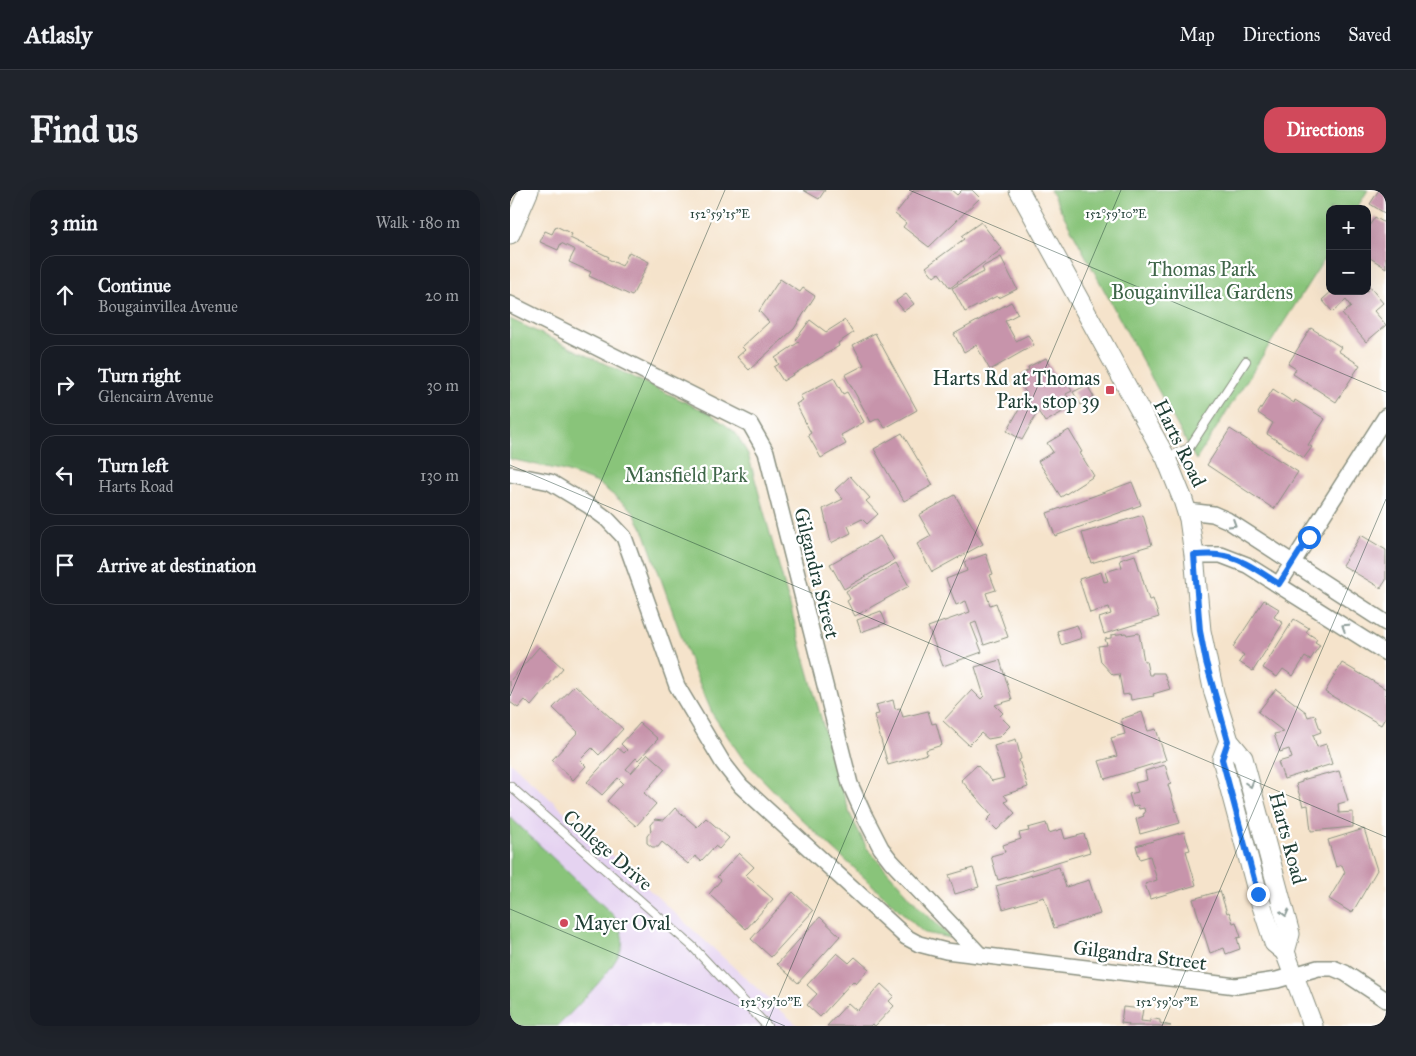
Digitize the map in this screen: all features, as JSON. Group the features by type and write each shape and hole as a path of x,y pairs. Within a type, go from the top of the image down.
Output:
{"street":[{"path":"510,234 529,190"},
{"name":"Harts Road","path":"1019,190 1166,458 1187,511 1194,555 1199,620 1204,654 1228,741 1222,759 1258,894 1274,943 1285,952 1313,1026"},
{"name":"Gilgandra Street","path":"510,304 750,424 766,452 853,793 881,848 891,861 980,955"},
{"path":"1279,584 1386,416"},
{"name":"Gilgandra Street","path":"510,474 550,482 607,519 624,537 677,686 723,763 741,786 900,933 919,944 933,948 1236,986 1258,984 1294,976 1318,968 1333,968 1345,973 1386,1000"},
{"path":"1187,511 1213,514 1220,517 1386,623"},
{"path":"1194,555 1218,555 1248,565 1386,653"}],"lane":[{"path":"1166,458 1189,448 1246,361"},
{"name":"College Drive","path":"510,786 692,946 768,1026"}],"shaded area":[{"path":"510,762 798,1026 510,1026"}],"green space":[{"name":"Thomas Park Bougainvillea Gardens","path":"1050,190 1368,190 1359,205 1326,205 1326,256 1196,460"},
{"name":"Mansfield Park","path":"510,319 711,414 735,432 748,454 833,761 850,814 867,848 918,906 951,938 924,933 799,817 743,759 713,715 692,666 645,534 632,510 598,483 565,471 510,459"},
{"name":"Mayer Oval","path":"510,817 614,916 622,935 622,946 613,965 595,988 558,1026 510,1026"}],"building":[{"path":"803,190 825,190 819,199"},
{"path":"914,190 951,190 957,195 962,190 972,190 980,198 929,247 903,227 906,223 895,214"},
{"path":"1379,190 1386,190 1386,214 1370,204"},
{"path":"1375,217 1386,224 1386,268 1371,259 1371,223"},
{"path":"981,222 1002,249 950,288 939,273 934,277 926,267 964,239 961,236"},
{"path":"556,226 572,234 570,238 609,257 608,259 622,266 629,252 649,262 632,296 589,276 591,272 569,262 575,250 561,243 558,250 540,242 545,231 552,234"},
{"path":"1001,257 1017,289 999,298 997,296 965,312 952,288 984,272 982,267"},
{"path":"780,279 800,292 803,288 815,296 794,329 749,370 737,357 745,350 742,347 769,322 759,311"},
{"path":"1371,288 1383,303 1374,311 1386,325 1366,342 1342,314 1351,307 1346,300 1333,312 1322,300 1328,295 1371,295"},
{"path":"906,294 914,304 904,311 896,301"},
{"path":"1011,302 1018,314 1005,321 1016,341 1028,335 1034,345 990,370 976,345 964,352 954,334"},
{"path":"810,320 826,332 845,320 853,333 838,343 839,346 783,381 774,367 779,364 775,358 799,342 796,339"},
{"path":"1311,328 1341,347 1338,351 1360,365 1336,402 1293,374 1296,369 1288,364"},
{"path":"875,333 917,410 885,428 879,418 871,422 845,375 864,365 853,345"},
{"path":"1046,358 1057,378 1062,375 1072,391 1066,394 1073,406 1045,422 1038,411 1022,440 1007,431 1027,395 1017,377 1029,370 1028,367"},
{"path":"834,378 843,394 847,392 864,422 841,435 846,444 821,458 808,435 811,433 796,404 803,400 800,396"},
{"path":"1087,385 1094,397 1081,405 1073,392"},
{"path":"1273,389 1294,403 1295,400 1325,419 1308,445 1312,447 1304,458 1267,434 1273,423 1258,413"},
{"path":"1230,429 1298,472 1274,509 1207,465"},
{"path":"1069,430 1094,476 1061,497 1038,461 1053,452 1047,443"},
{"path":"902,433 933,485 904,501 874,449"},
{"path":"850,476 870,498 866,501 878,514 867,524 862,519 848,526 851,533 831,543 823,509 843,499 835,490"},
{"path":"1132,482 1141,505 1055,536 1047,513"},
{"path":"955,495 983,544 932,572 917,544 931,536 919,515"},
{"path":"1143,515 1152,545 1091,563 1082,533"},
{"path":"1361,535 1386,550 1386,580 1381,588 1342,565"},
{"path":"880,536 894,560 844,589 830,564"},
{"path":"986,554 993,574 990,575 996,590 986,593 990,605 996,603 1008,637 984,645 976,622 971,624 982,652 943,666 928,627 970,612 966,601 956,605 946,579 967,571 964,562"},
{"path":"1135,555 1149,600 1153,599 1159,617 1104,634 1099,618 1111,614 1109,607 1090,613 1079,579 1101,572 1104,582 1108,581 1105,572 1122,567 1120,560"},
{"path":"896,563 909,586 855,616 847,601 850,599 846,591"},
{"path":"1264,600 1279,609 1274,617 1283,623 1253,671 1239,662 1244,655 1233,647"},
{"path":"881,611 886,623 861,632 857,620"},
{"path":"1294,619 1309,628 1306,632 1317,639 1315,642 1320,645 1310,660 1305,657 1293,676 1283,669 1277,677 1263,668"},
{"path":"1077,625 1082,638 1061,645 1057,631"},
{"path":"1126,633 1127,635 1139,633 1144,661 1146,661 1149,675 1152,675 1152,673 1164,673 1170,689 1153,694 1154,696 1131,700 1130,694 1123,695 1119,674 1113,675 1101,662 1098,646 1107,645 1105,639 1111,638 1111,635"},
{"path":"539,647 563,668 531,706 525,700 518,708 510,702 510,681"},
{"path":"1000,660 1012,700 995,705 1003,713 1000,716 1010,726 999,737 988,739 981,733 969,745 943,721 972,690 981,699 984,696 975,667"},
{"path":"1342,663 1386,689 1386,716 1381,725 1325,692"},
{"path":"575,685 623,729 599,755 592,748 580,760 586,766 573,780 552,760 578,732 553,708"},
{"path":"1276,689 1306,712 1308,717 1315,715 1321,732 1313,735 1317,747 1326,744 1332,764 1284,779 1278,762 1292,758 1289,749 1280,752 1274,734 1284,732 1258,712"},
{"path":"893,700 895,709 900,708 903,717 928,711 932,724 936,723 942,745 926,750 927,754 888,765 874,715 879,714 876,705"},
{"path":"1142,712 1148,731 1156,729 1166,760 1105,779 1099,761 1117,756 1111,738 1125,734 1121,719"},
{"path":"640,723 658,739 638,760 636,758 626,769 631,773 648,754 665,769 644,793 656,804 636,826 607,801 623,783 618,778 602,795 587,782 618,748 624,753 627,750 621,744"},
{"path":"1016,739 1021,759 1019,760 1028,787 1004,795 1008,800 1005,802 1015,813 997,830 987,820 992,815 961,780 977,765 992,781 1004,778 994,746"},
{"path":"1165,765 1171,784 1168,785 1180,823 1140,834 1136,819 1144,816 1144,808 1139,809 1138,805 1133,807 1129,794 1138,792 1135,783 1147,780 1145,771"},
{"path":"1339,771 1348,801 1338,804 1339,813 1353,812 1353,827 1311,831 1308,805 1303,806 1296,784 1302,782 1302,780"},
{"path":"675,808 697,827 706,818 729,838 719,849 715,846 701,861 695,856 688,864 662,842 658,847 652,847 647,843 647,836 651,831 650,825 655,819 664,820"},
{"path":"1046,823 1049,833 1062,829 1065,839 1084,834 1090,852 998,880 991,856 1005,852 1003,845 1021,839 1019,833 1029,831 1028,828"},
{"path":"1364,829 1377,870 1352,913 1329,899 1345,872 1342,865 1336,867 1328,840"},
{"path":"1184,832 1190,850 1186,851 1196,885 1150,899 1145,884 1157,880 1150,856 1140,859 1136,846"},
{"path":"739,853 754,867 746,875 773,899 746,929 709,894 721,880 717,877"},
{"path":"1059,867 1066,887 1089,880 1100,914 1054,928 1044,897 1003,909 996,886"},
{"path":"973,868 979,887 955,894 949,875"},
{"path":"1220,891 1227,913 1229,912 1233,923 1236,922 1241,937 1237,938 1240,949 1226,954 1224,948 1210,953 1193,899"},
{"path":"793,892 813,911 771,957 751,939"},
{"path":"820,917 840,936 798,983 777,964"},
{"path":"837,953 849,963 855,957 869,969 856,984 853,981 820,1017 807,1005 817,994 807,985"},
{"path":"881,984 894,996 889,1001 894,1006 875,1026 872,1024 870,1026 827,1026 848,1003 857,1011"},
{"path":"1123,1007 1143,1009 1141,1021 1150,1022 1150,1018 1160,1020 1160,1023 1171,1026 1128,1026 1129,1024 1121,1023"}],"place":[{"name":"Harts Rd at Thomas Park, stop 39","path":"1110,390"},
{"name":"Mayer Oval","path":"564,923"}],"route":[{"path":"1258,894 1222,759 1228,741 1206,662 1200,631 1194,555 1218,555 1230,558 1248,565 1279,584 1309,537"}]}
